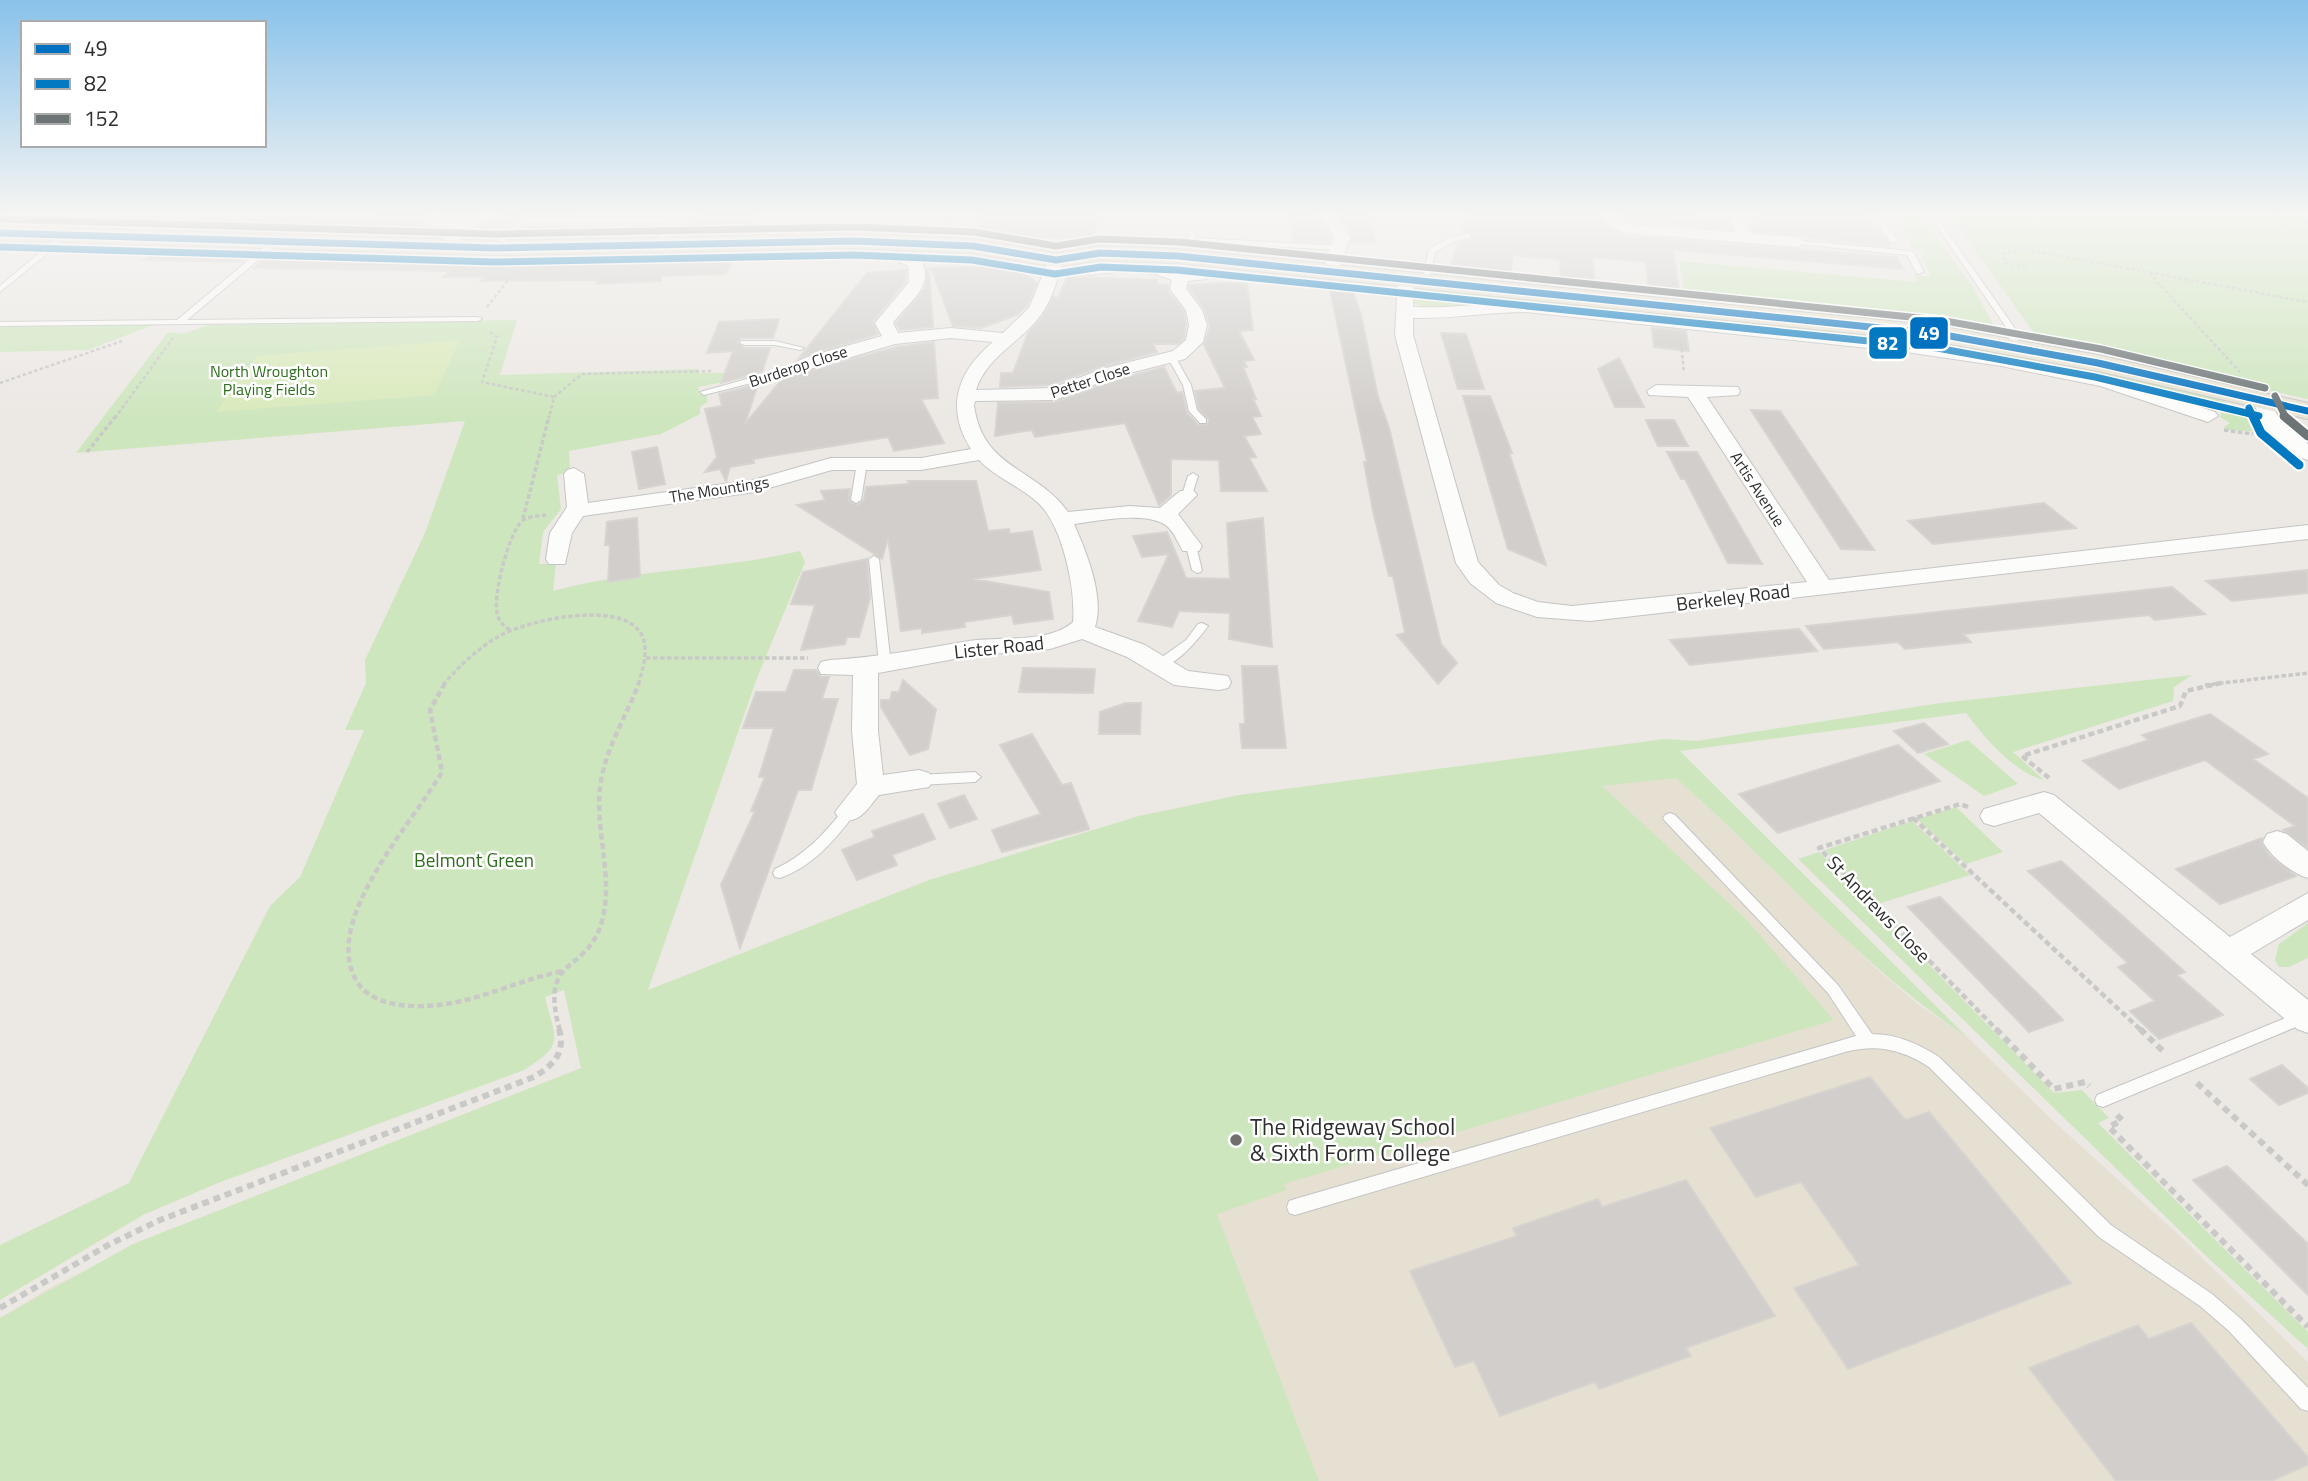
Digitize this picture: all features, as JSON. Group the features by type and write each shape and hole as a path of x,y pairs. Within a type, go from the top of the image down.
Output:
{"main road":[{"path":"1446,281 1892,328 2017,347 2178,380 2308,411"}],"street":[{"path":"892,339 884,323 914,289 916,281"},
{"path":"1048,281 1037,309 975,369 965,396 966,419 984,453 999,468 1045,498 1063,520 1087,600 1082,630 1136,650 1183,679 1219,682"},
{"path":"1172,358 1189,347 1198,331 1197,316 1178,289 1180,281"},
{"name":"Berkeley Road","path":"1415,281 1403,312 1404,335 1466,563 1482,585 1534,609 1590,614 2308,532"},
{"path":"1403,312 1448,314 1505,306 1927,350 2042,368 2136,389 2207,415"},
{"name":"Burderop Close","path":"787,371 818,358 892,339 962,332 1007,339"},
{"path":"800,348 818,358"},
{"name":"Petter Close","path":"965,396 1055,394 1108,373 1172,358"},
{"path":"1656,391 1731,391"},
{"name":"Artis Avenue","path":"1694,391 1822,587"},
{"path":"2262,402 2273,424 2308,454"},
{"name":"The Mountings","path":"575,511 755,486 815,467 862,463 921,464 984,453"},
{"path":"557,559 561,533 578,504 574,474"},
{"path":"1165,515 1190,486"},
{"path":"1063,520 1122,514 1165,515 1181,528 1191,546"},
{"name":"Lister Road","path":"830,668 876,666 971,648 1042,643 1082,630"},
{"path":"871,786 865,731 876,666"},
{"path":"849,812 871,786 919,780"},
{"path":"1994,816 2044,802 2307,1017"},
{"path":"2277,842 2308,867"},
{"path":"2230,952 2308,905"}],"lane":[{"path":"178,323 229,281"},
{"path":"1978,281 2010,327 2017,347"},
{"path":"0,324 478,319"},
{"path":"744,343 775,343 800,348"},
{"path":"1172,358 1187,385 1193,411 1203,421"},
{"name":"Burderop Close","path":"704,393 787,371"},
{"path":"856,500 862,463"},
{"path":"1191,546 1197,570"},
{"path":"874,559 876,666"},
{"path":"1159,664 1190,643 1202,626"},
{"path":"919,780 975,777"},
{"path":"780,873 808,860 824,845 849,812"},
{"path":"1670,818 1826,981 1867,1039"},
{"path":"2103,1100 2307,1017"},
{"path":"1295,1207 1867,1039 1887,1039 1912,1046 1934,1062 2105,1231 2206,1300 2235,1325 2308,1402"}],"path":[{"path":"508,281 478,319 478,323 496,337 482,382 554,397"},
{"path":"2156,281 2242,374"},
{"path":"2197,281 2308,302"},
{"path":"1680,323 1684,382 1694,391"},
{"path":"87,452 128,402 176,335"},
{"path":"0,383 119,342"},
{"path":"511,630 499,620 496,597 519,524 523,520 554,397 584,374 721,371"},
{"path":"523,520 575,511"},
{"path":"0,1308 110,1244 160,1220 541,1074 558,1058 563,1043 551,995 553,986 563,971 595,937 603,919 604,880 598,792 604,765 646,658 639,629 615,617 579,616 511,630 455,671 432,702 429,717 442,772 368,888 348,939 347,968 352,979 367,993 406,1005 426,1006 466,1000 537,976 563,971"},
{"path":"646,658 816,658 830,668"},
{"path":"2044,802 2062,789 2022,756 2180,706 2186,691 2201,685 2308,673"},
{"name":"St Andrews Close","path":"1994,816 1960,804 1819,848 2054,1089 2085,1082 2103,1100"},
{"path":"1912,818 2308,1185"},
{"path":"2103,1100 2122,1120 2109,1127 2308,1327"}],"shaded area":[{"name":"The Ridgeway School & Sixth Form College","path":"1676,777 1878,970 1919,1005 1968,1038 2049,1117 2181,1237 2308,1362 2308,1481 0,1481 0,1318 48,1289 167,1230 1511,795"}],"green space":[{"path":"1683,281 1907,281 1969,281 1998,333 1686,298"},
{"path":"1997,281 2308,281 2308,399 2039,340"},
{"path":"1420,287 1914,337 2047,359 2222,400 2270,432 2228,430 2224,427 2230,423 2220,417 2222,410 2209,404 2187,403 2088,374 1525,304 1478,304 1430,310 1412,302 1411,294"},
{"name":"The Ridgeway School & Sixth Form College","path":"517,320 500,375 698,369 697,373 771,373 698,387 700,394 706,394 708,402 700,407 700,414 661,434 569,451 570,472 557,475 561,509 543,532 539,564 556,563 553,591 614,578 800,551 805,562 757,678 648,990 929,880 1139,816 1239,795 1665,739 1696,741 1941,703 2192,675 2174,687 2173,701 2013,752 2044,780 2011,762 1966,713 1680,751 1968,1038 1928,1009 1853,946 1676,778 1602,786 1743,916 1834,1020 1284,1184 1287,1190 1217,1214 1319,1481 0,1481 0,1318 133,1244 581,1068 564,990 545,997 554,1033 552,1047 524,1070 218,1183 143,1215 0,1300 0,1245 129,1183 270,906 300,877 364,730 345,730 366,683 365,660 425,533 465,421 76,453 168,332 183,334 208,325"},
{"path":"153,325 88,350 0,352 0,326"},
{"name":"North Wroughton Playing Fields","path":"460,340 434,395 216,412 257,356"},
{"path":"1968,740 2018,784 1984,796 1924,754"},
{"path":"1956,807 2003,852 1966,864 1917,819"},
{"path":"1912,821 1970,875 1878,904 1825,850"},
{"path":"1819,852 2054,1093 2082,1090 2109,1118 2098,1123 2308,1332 2308,1349 2206,1256 1798,859"},
{"path":"2308,923 2308,958 2289,967 2279,967 2275,960 2279,944"}],"building":[{"path":"598,281 659,281 597,284"},
{"path":"861,281 906,281 873,321 878,334 799,358"},
{"path":"926,281 930,281 933,327 900,330 896,323 925,288"},
{"path":"936,281 1037,283 1027,306 1017,315 981,328 953,326"},
{"path":"1065,281 1157,281 1156,284 1168,285 1168,291 1184,311 1184,339 1178,344 1153,344 1157,352 1101,367 1051,385 1000,387 1001,373 1013,373 1028,333 1042,317 1054,296 1058,299"},
{"path":"1328,281 1350,283 1361,315 1378,397 1389,428 1441,644 1457,663 1438,684 1397,635 1405,633 1393,576 1389,576 1373,511 1364,462 1367,462"},
{"path":"1648,281 1678,281 1680,295 1649,291"},
{"path":"1247,284 1253,330 1239,331 1254,360 1244,361 1247,367 1243,367 1261,416 1252,417 1261,434 1244,436 1256,457 1249,458 1267,491 1221,491 1219,460 1171,459 1171,495 1159,505 1125,423 1035,437 1032,430 995,436 998,403 1056,402 1115,380 1164,367 1177,393 1182,392 1187,413 1198,425 1208,425 1209,419 1199,409 1195,391 1225,388 1204,345 1210,326 1204,309 1189,288 1190,285"},
{"path":"779,319 773,338 741,338 738,342 744,348 770,348 762,372 721,383 733,351 707,353 719,322"},
{"path":"1652,328 1686,331 1689,351 1654,347"},
{"path":"1441,333 1466,334 1484,389 1458,389"},
{"path":"934,342 938,398 921,399 944,443 894,451 888,437 753,459 754,463 730,467 726,481 720,469 705,472 717,457 705,409 722,406 719,394 758,384 745,424 783,378 896,347"},
{"path":"1619,358 1644,407 1615,407 1598,369"},
{"path":"1463,396 1490,396 1512,453 1509,453 1546,565 1508,549"},
{"path":"1751,410 1780,411 1874,550 1841,549"},
{"path":"1646,420 1674,420 1688,446 1658,446"},
{"path":"657,447 665,484 639,489 632,452"},
{"path":"1667,452 1697,452 1762,564 1728,563 1685,479 1681,479"},
{"path":"908,481 976,481 988,531 1009,529 1010,534 1032,531 1041,570 973,579 1049,592 1053,619 1014,624 1012,615 964,622 965,627 922,633 922,628 901,631 888,538 882,559 797,505 825,500 821,491 850,489 849,501 857,505 864,500 866,487 910,484"},
{"path":"2044,503 2076,528 1933,544 1908,521"},
{"path":"637,518 640,577 608,582 610,545 605,545 607,522"},
{"path":"1263,518 1272,647 1229,639 1230,613 1179,611 1172,627 1138,621 1169,554 1142,557 1133,536 1167,532 1186,578 1230,579 1227,523"},
{"path":"867,559 870,598 859,637 847,637 845,644 801,650 815,605 791,604 803,572"},
{"path":"2308,570 2308,593 2232,601 2206,581"},
{"path":"2172,587 2205,614 2155,620 2149,615 1963,634 1971,642 1905,649 1898,642 1824,649 1806,626"},
{"path":"1799,629 1817,651 1690,665 1670,640"},
{"path":"1242,666 1277,666 1286,748 1242,748 1240,724 1245,724"},
{"path":"1023,668 1095,669 1093,693 1019,692"},
{"path":"794,670 816,670 821,677 829,677 822,699 838,699 811,790 798,790 740,948 721,885 755,811 751,811 765,777 759,777 774,728 743,728 756,692 786,692"},
{"path":"903,680 936,709 928,749 910,755 881,707 881,700 890,700 892,692 899,692"},
{"path":"1126,703 1141,703 1140,734 1099,734 1100,712"},
{"path":"2210,714 2268,754 2253,759 2308,798 2308,848 2283,830 2295,826 2205,760 2119,789 2083,761 2149,740 2142,735"},
{"path":"1924,723 1948,744 1918,753 1894,731"},
{"path":"1032,734 1062,785 1071,783 1089,829 1002,852 992,830 1041,814 1000,745"},
{"path":"1898,745 1940,781 1778,833 1739,794"},
{"path":"964,795 977,819 950,828 938,804"},
{"path":"923,814 935,839 892,855 897,865 857,880 842,850 875,837 872,831"},
{"path":"2262,838 2261,843 2269,855 2296,876 2220,904 2176,869"},
{"path":"2061,861 2185,972 2177,975 2223,1015 2159,1039 2130,1011 2155,1001 2118,967 2128,963 2028,871"},
{"path":"1940,897 2063,1020 2029,1032 1908,907"},
{"path":"2282,1065 2308,1088 2308,1093 2279,1105 2250,1079"},
{"path":"1870,1077 1905,1120 1929,1112 2071,1283 1848,1369 1794,1288 1859,1265 1801,1182 1756,1197 1710,1128"},
{"path":"2227,1166 2308,1244 2308,1295 2193,1180"},
{"path":"1686,1180 1775,1316 1686,1348 1691,1356 1599,1389 1595,1382 1500,1416 1474,1361 1455,1367 1410,1271 1517,1236 1513,1228 1598,1199 1602,1207"},
{"path":"2191,1323 2308,1457 2308,1465 2271,1481 2116,1481 2029,1368 2138,1325 2149,1339"}],"transit line":[{"name":"82","path":"1285,281 1937,348 2095,377 2259,416"},
{"name":"49","path":"1423,281 1939,334 2098,363 2308,411"},
{"name":"152","path":"1561,281 1940,320 2101,349 2265,388"},
{"name":"152","path":"2275,396 2283,415 2308,436"},
{"name":"82","path":"2249,408 2261,433 2299,465"}],"place":[{"name":"The Ridgeway School & Sixth Form College","path":"1236,1140"}],"park label":[{"name":"Belmont Green","path":"474,860"}]}
